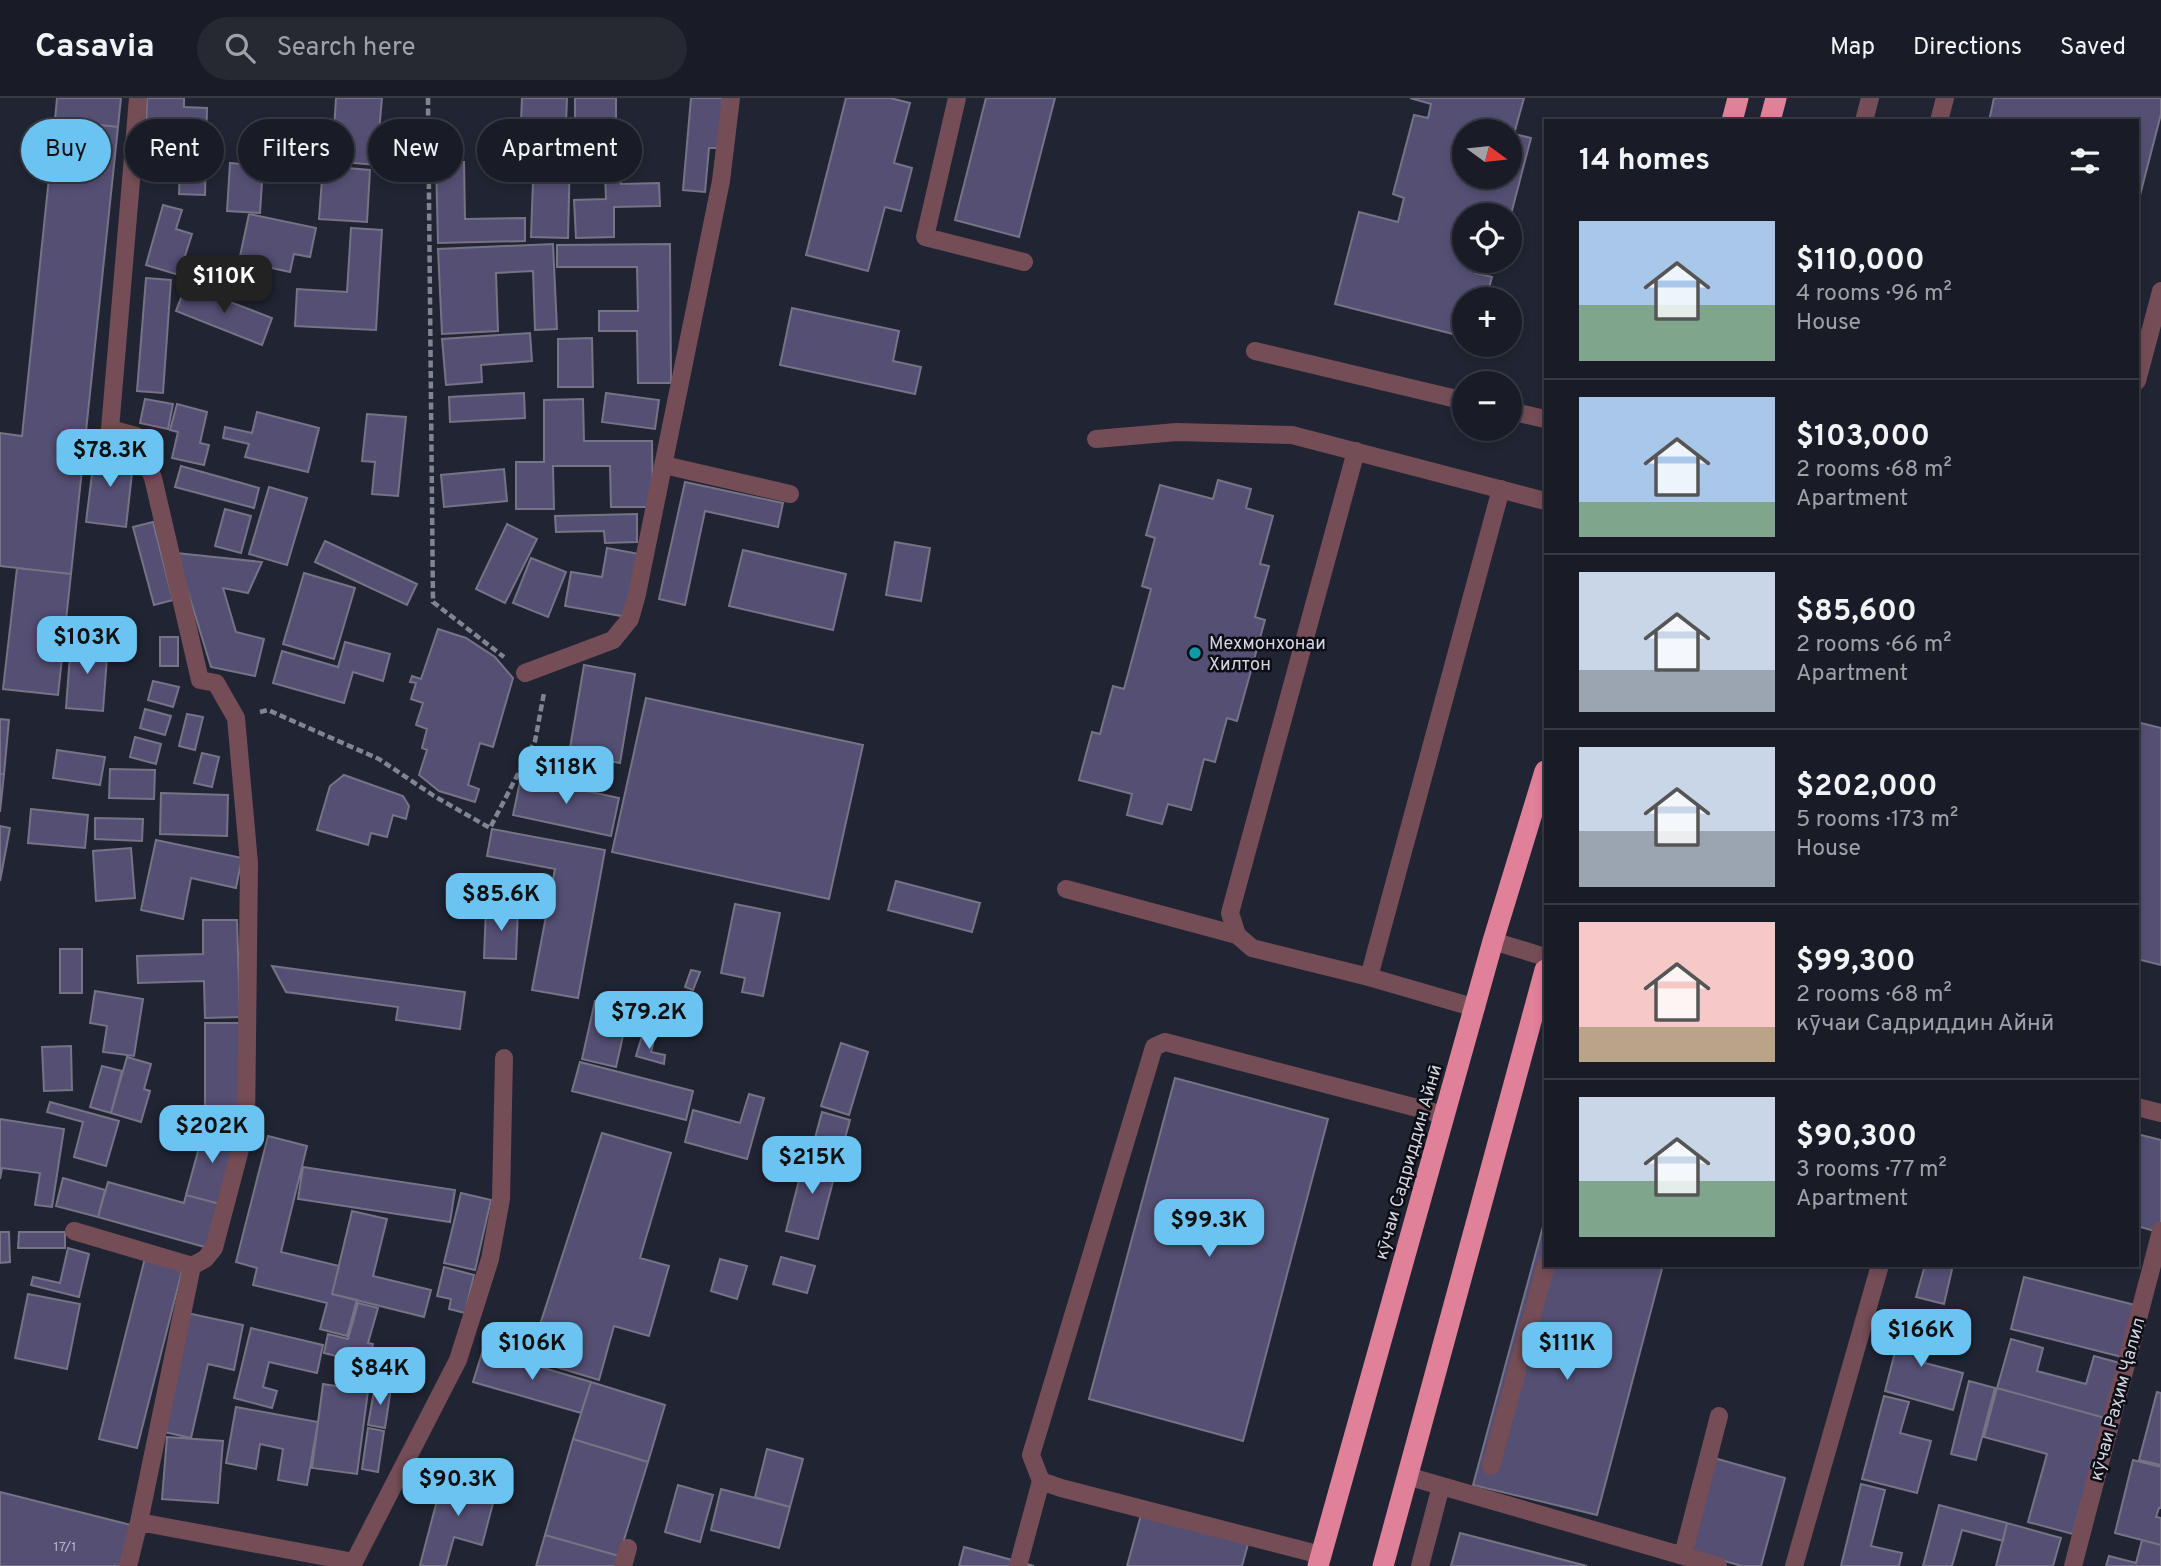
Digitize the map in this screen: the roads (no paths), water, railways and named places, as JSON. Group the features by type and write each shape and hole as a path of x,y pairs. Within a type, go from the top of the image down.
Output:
{"highway":[{"path":"1733,119 1738,98"},
{"path":"1771,119 1776,98"},
{"name":"кӯчаи Садриддин Айнӣ","path":"1320,1561 1493,942 1544,774"},
{"path":"1383,1566 1544,974"}],"street":[{"path":"74,1231 192,1266 205,1259 214,1248 246,1127 249,863 236,718 216,683 200,680 153,478 136,436 110,429 138,98"},
{"path":"525,673 613,640 630,619 721,181 731,98"},
{"path":"957,98 925,237 1024,262"},
{"path":"1865,119 1870,98"},
{"path":"1940,119 1945,98"},
{"path":"2139,374 2161,292"},
{"path":"1255,351 1452,398"},
{"path":"1522,414 1544,419"},
{"path":"1096,439 1177,432 1292,435 1544,500"},
{"path":"1237,935 1230,914 1356,451"},
{"path":"664,465 790,494"},
{"path":"1369,977 1502,489"},
{"path":"1066,889 1237,935 1252,948 1369,977 1476,1008"},
{"path":"1493,942 1544,957"},
{"path":"1018,1566 1041,1481 1031,1455 1154,1047 1165,1042 1444,1115"},
{"path":"139,1522 353,1564 458,1360 490,1259 501,1199 504,1058"},
{"path":"2139,1108 2161,1114"},
{"name":"кӯчаи Раҳим Ҷалил","path":"2073,1566 2161,1231"},
{"path":"128,1566 192,1266"},
{"path":"1491,1466 1545,1267"},
{"path":"1794,1566 1879,1267"},
{"path":"1683,1555 1719,1416"},
{"path":"1407,1476 1718,1566"},
{"path":"1041,1481 1320,1561"},
{"path":"1420,1566 1441,1486"},
{"path":"623,1566 628,1548"}],"place":[{"name":"Мехмонхонаи Хилтон","path":"1195,653"}]}
